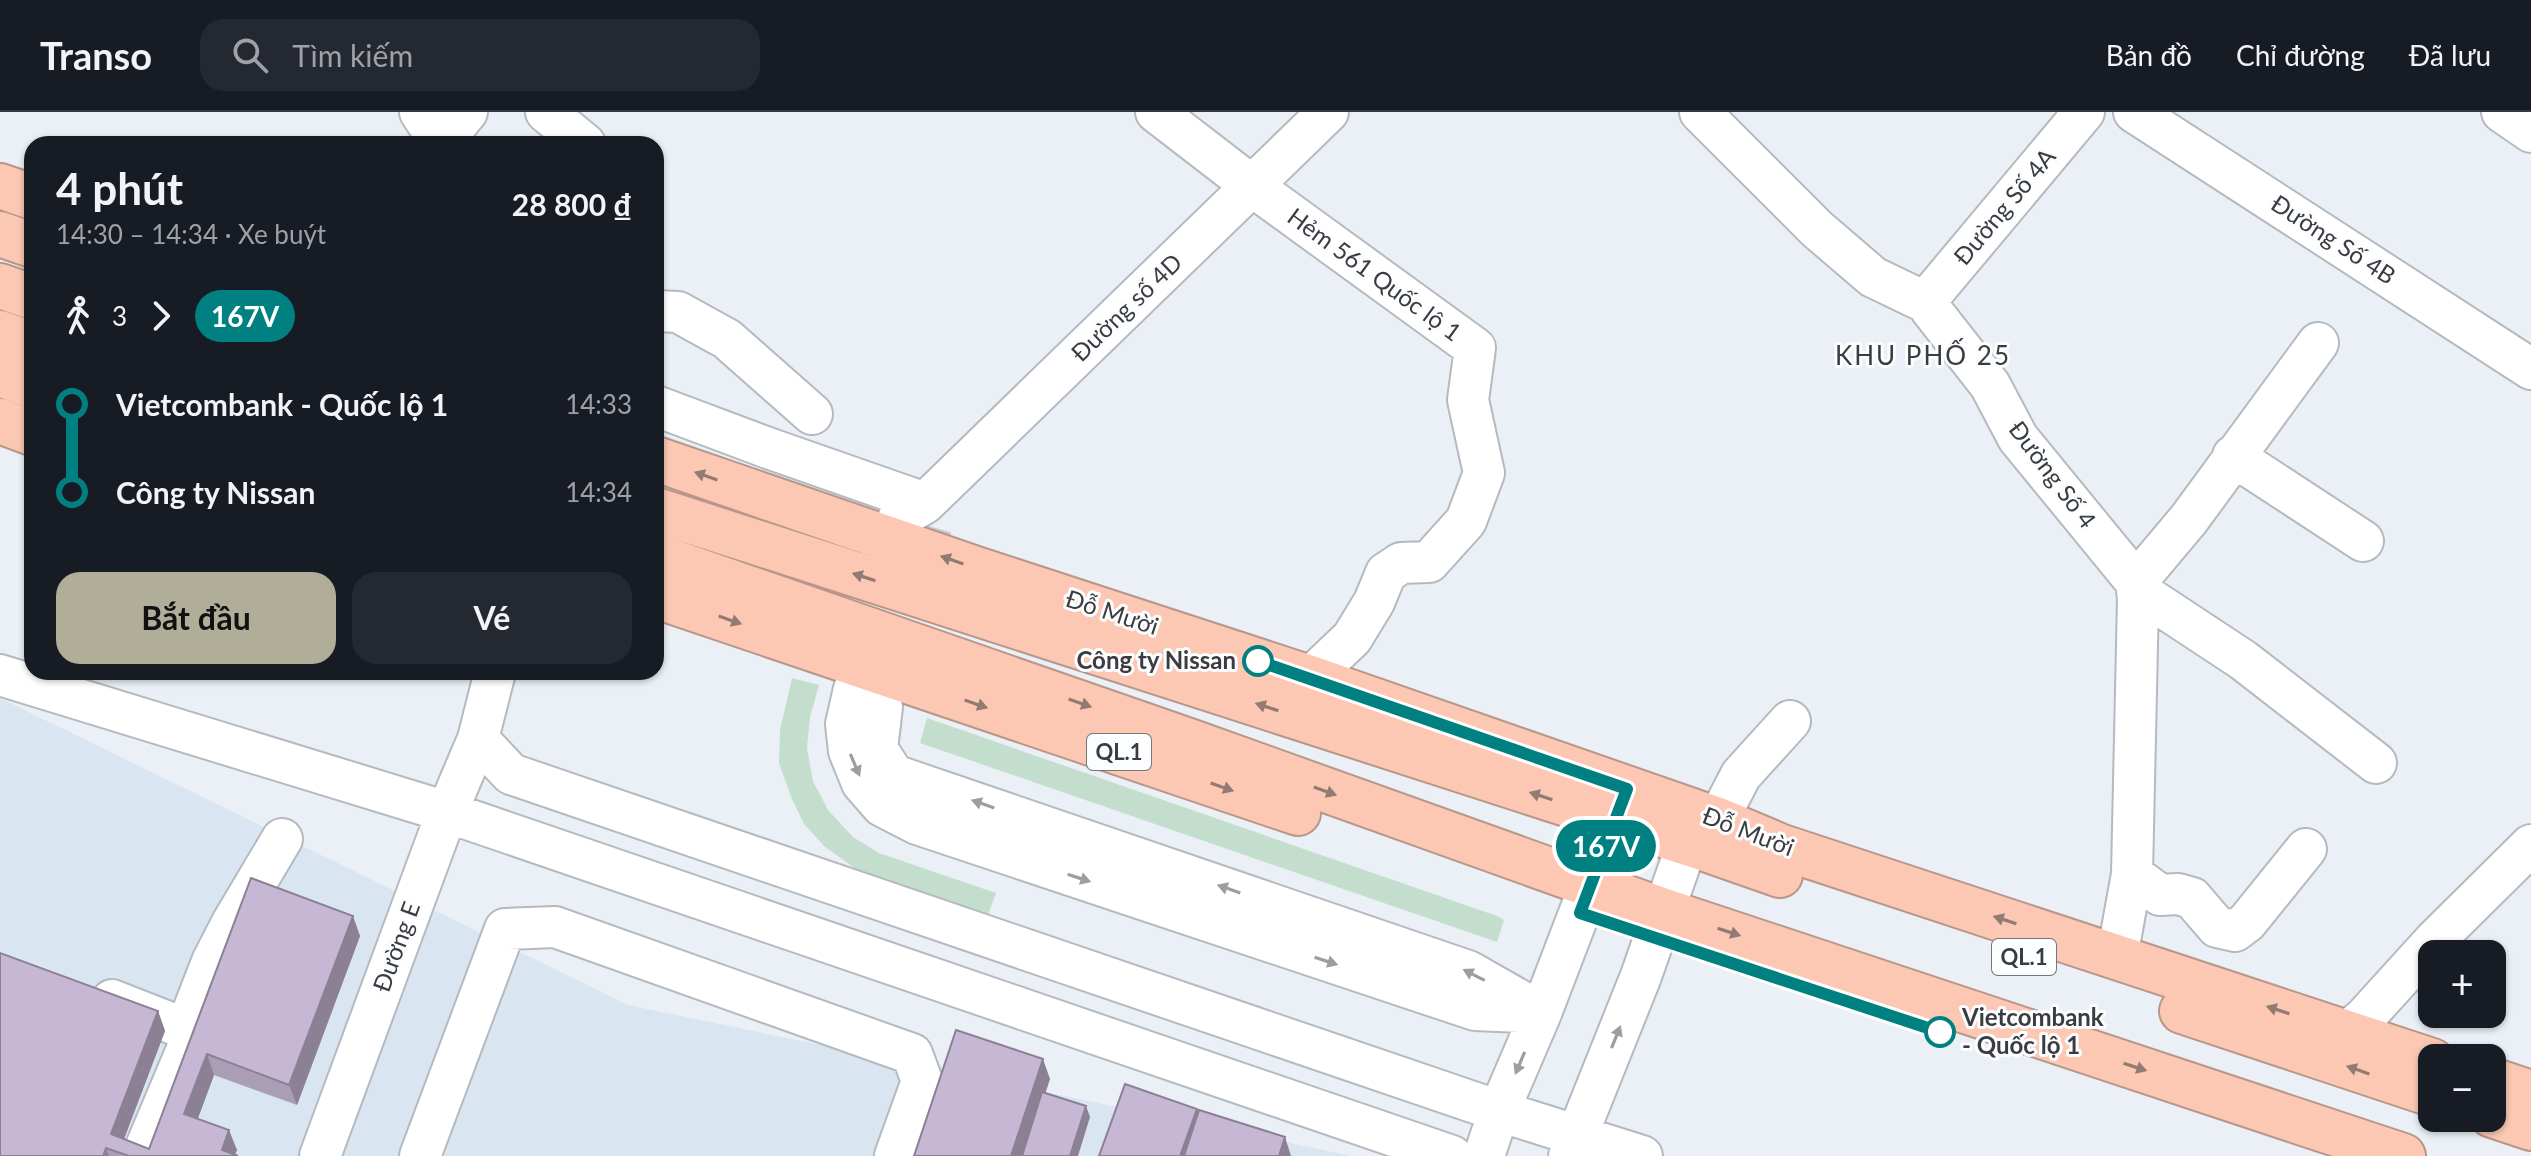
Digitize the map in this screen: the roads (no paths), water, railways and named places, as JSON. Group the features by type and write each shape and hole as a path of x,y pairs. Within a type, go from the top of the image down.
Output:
{"highway":[{"path":"0,186 24,194"},
{"path":"0,234 24,242"},
{"path":"0,286 24,294"},
{"path":"0,333 24,341"},
{"path":"0,374 24,383"},
{"path":"0,421 24,430"},
{"name":"Đỗ Mười","path":"664,462 976,569 1310,678 1621,804"},
{"path":"664,492 776,550"},
{"name":"Đỗ Mười","path":"664,513 776,550 1621,804 2418,1089"},
{"name":"QL.1","path":"664,559 1175,736 1585,899"},
{"path":"664,573 737,583"},
{"name":"QL.1","path":"664,599 1176,771 1585,899 2315,1156"},
{"name":"Đỗ Mười","path":"1702,831 1782,847 2418,1056"},
{"name":"QL.1","path":"1659,924 2403,1156"},
{"path":"2506,1085 2531,1093"},
{"path":"2506,1120 2531,1128"}],"street":[{"path":"420,112 437,136"},
{"path":"448,136 467,112"},
{"path":"546,112 575,136"},
{"path":"1156,112 1252,186"},
{"name":"Đường số 4D","path":"664,409 768,448 918,516 1328,112"},
{"name":"Đường Số 4A","path":"1925,302 2084,112"},
{"name":"Đường Số 4B","path":"2134,112 2531,369"},
{"path":"2502,112 2531,132"},
{"name":"Đường Số 4","path":"1722,120 1817,229 1873,277 1925,302 1990,385 2018,438 2137,590"},
{"name":"Hẻm 561 Quốc lộ 1","path":"1252,186 1475,348 1468,400 1484,473 1466,521 1429,562 1401,563 1386,573 1374,602 1352,638 1310,678"},
{"path":"664,311 678,312 727,339 812,414"},
{"path":"2117,957 2132,874 2137,590 2318,343"},
{"path":"2233,456 2363,541"},
{"path":"2137,590 2243,660 2376,763"},
{"path":"0,675 447,812 1452,1156"},
{"name":"Đường E","path":"320,1156 447,812 478,739 493,680"},
{"path":"868,698 877,749 894,775 1468,971 1541,1013"},
{"path":"1573,1146 1659,924 1702,831 1741,775 1790,721"},
{"path":"478,739 511,774 1499,1111 1573,1146 1642,1156"},
{"path":"1484,1156 1621,804"},
{"path":"142,1156 188,1047 186,1029 212,962 282,839"},
{"path":"2346,1033 2531,845"},
{"path":"2132,874 2160,895 2178,894 2192,898 2217,927 2235,931 2247,922 2306,849"},
{"path":"420,1156 505,929 555,927 912,1054 922,1081 895,1156"},
{"path":"72,984 186,1029"}],"tunnel":[{"path":"892,673 932,527"}],"place":[{"name":"Công ty Nissan","path":"1258,661"},
{"name":"Vietcombank - Quốc lộ 1","path":"1940,1032"}],"district":[{"name":"KHU PHỐ 25","path":"1923,356"}]}
